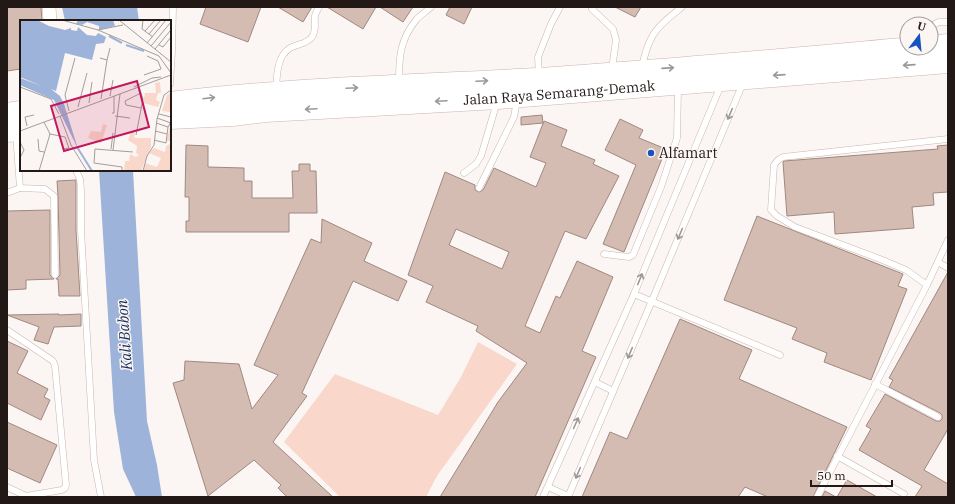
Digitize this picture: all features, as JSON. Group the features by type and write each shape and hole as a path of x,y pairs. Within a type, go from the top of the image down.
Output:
{"highway":[{"name":"Jalan Raya Semarang-Demak","path":"171,103 276,92 612,73 899,49"},
{"name":"Jalan Raya Semarang-Demak","path":"171,118 508,97 948,62"}],"street":[{"path":"49,7 50,20"}],"lane":[{"path":"171,68 173,7"},
{"path":"276,92 278,69 282,57 290,48 307,43 313,36 316,27 315,16 319,7"},
{"path":"399,86 399,59 405,36 418,18 430,7"},
{"path":"539,78 538,57 551,24 560,7"},
{"path":"642,70 646,51 651,38 667,20 682,7"},
{"path":"592,9 613,30 616,40 612,73"},
{"path":"548,487 568,496 746,78"},
{"path":"543,497 634,294 716,94 724,80"},
{"path":"604,254 629,257 634,256 661,187 677,138 679,114 678,84"},
{"path":"464,173 476,164 481,156 508,97"},
{"path":"479,188 514,117 508,97"},
{"path":"15,126 20,188"},
{"path":"927,285 906,270 795,227 777,216 771,210 774,165 783,157 948,139"},
{"path":"76,171 80,179 81,190 81,230 94,460 101,497"},
{"path":"7,193 20,188 45,189 54,196 55,275"},
{"path":"817,497 927,285 948,240"},
{"path":"938,262 948,268"},
{"path":"634,294 651,303 780,355"},
{"path":"7,330 53,361 55,366 66,485 62,490 26,496 7,487"},
{"path":"594,382 613,391"},
{"path":"875,384 938,417"},
{"path":"837,456 904,494"}],"shaded area":[{"path":"478,342 517,364 437,476 426,497 340,497 284,442 335,374 438,415 461,377"}],"water":[{"path":"62,7 137,7 139,20 65,20"},
{"name":"Kali Babon","path":"99,171 133,171 147,421 157,465 162,497 136,497 123,469 114,412"}],"building":[{"path":"7,7 41,7 42,20 20,20 20,69 7,71"},
{"path":"206,7 261,7 248,42 200,24"},
{"path":"278,7 312,7 303,22"},
{"path":"327,7 376,7 363,29"},
{"path":"380,7 413,7 403,22"},
{"path":"450,7 472,7 464,24 446,15"},
{"path":"615,7 641,7 635,17"},
{"path":"542,115 543,123 521,125 521,117"},
{"path":"620,119 643,130 639,138 666,149 624,252 603,244 636,165 605,150"},
{"path":"544,121 567,130 561,146 595,160 593,164 619,176 586,239 565,231 525,326 540,333 556,296 560,298 577,261 613,277 582,351 596,357 535,497 440,497 498,402 527,363 476,331 478,326 426,302 433,286 408,275 445,172 475,185 475,190 479,192 483,190 494,168 536,187 546,163 530,157","holes":["456,229 509,252 502,269 449,245"]},
{"path":"186,145 208,146 208,167 244,168 244,181 252,181 252,198 293,198 292,171 299,171 299,164 310,164 310,171 316,171 317,213 289,213 289,232 186,232 186,221 189,221 189,197 185,197"},
{"path":"948,145 948,192 933,193 934,205 912,207 914,228 835,234 834,212 787,216 784,161 938,149 937,146"},
{"path":"76,180 76,230 80,296 59,296 58,279 56,279 60,275 57,181"},
{"path":"50,210 50,275 54,279 26,280 26,289 7,290 7,211"},
{"path":"757,216 903,274 898,286 907,289 871,380 824,362 827,353 792,339 797,328 724,300"},
{"path":"322,219 372,243 364,261 407,281 398,301 353,281 302,393 307,396 273,442 333,497 287,497 278,488 281,485 254,460 208,496 173,383 184,380 185,361 239,364 252,409 278,375 254,365 311,239 321,243"},
{"path":"948,272 948,429 924,470 948,484 948,497 915,497 922,486 859,450 871,429 866,426 885,394 936,421 940,421 942,419 942,415 940,413 889,387 893,380 889,378"},
{"path":"81,314 81,326 54,327 48,344 34,340 39,327 7,315"},
{"path":"680,319 752,350 739,379 847,427 813,497 768,497 745,487 738,497 582,497 610,432 627,439"},
{"path":"7,341 28,351 17,373 48,389 44,397 50,400 41,420 7,403"},
{"path":"7,422 57,445 40,483 7,468"},
{"path":"847,480 877,497 837,497"},
{"path":"825,491 836,497 822,497"}],"place":[{"name":"Alfamart","path":"651,153"}]}
